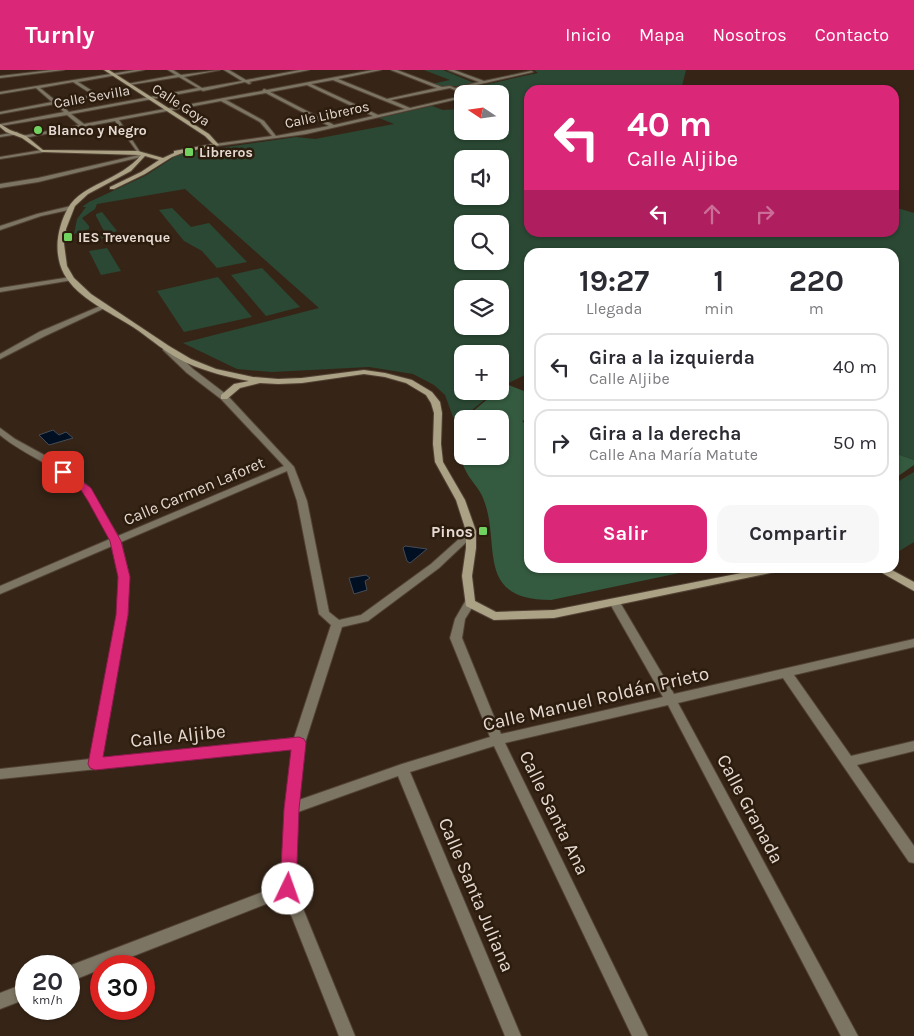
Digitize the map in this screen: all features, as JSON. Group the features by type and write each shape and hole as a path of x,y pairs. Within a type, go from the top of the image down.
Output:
{"street":[{"path":"0,71 11,70"},
{"path":"0,77 62,70"},
{"name":"Calle Goya","path":"106,70 206,135 217,145"},
{"path":"0,93 142,70"},
{"path":"170,70 261,122 275,137"},
{"path":"129,84 218,70"},
{"path":"226,70 332,126"},
{"name":"Calle Sevilla","path":"0,125 306,70"},
{"path":"24,137 379,70"},
{"path":"393,70 441,89"},
{"path":"450,70 483,83"},
{"path":"474,85 529,71"},
{"path":"342,72 350,76"},
{"path":"287,74 376,116"},
{"path":"334,78 409,109"},
{"path":"74,81 113,105"},
{"path":"37,87 83,126"},
{"path":"387,100 450,87 454,89"},
{"path":"0,113 98,95"},
{"name":"Calle Libreros","path":"0,186 38,180 141,154 306,133 454,99"},
{"path":"116,120 141,154"},
{"path":"0,125 8,131 24,137 42,151"},
{"path":"0,136 17,133"},
{"name":"Calle Libreros","path":"141,154 183,151 194,148"},
{"path":"0,158 42,151 141,154 162,160"},
{"path":"0,228 39,215 71,208 143,173 162,160 183,151"},
{"path":"141,154 137,164 118,178 78,199 71,208 64,222 60,239 61,258 71,280 105,306 148,333 190,371 224,397 290,467 302,501 324,614 337,624"},
{"path":"0,290 71,280"},
{"path":"0,357 42,334 105,306"},
{"path":"166,348 187,360 212,369 267,381"},
{"path":"224,397 237,386 267,381 372,373 404,379 423,390 430,396 438,411 436,427 439,461 466,511 471,533 467,578 470,603 494,616 554,614 756,573"},
{"path":"0,431 12,441 52,463 86,488 116,541 124,577 122,615 95,764"},
{"name":"Calle Carmen Laforet","path":"0,590 290,467"},
{"path":"337,624 364,618 436,566 471,533"},
{"path":"890,573 914,587"},
{"name":"Calle Granada","path":"614,602 671,700 850,1036"},
{"name":"Calle Santa Ana","path":"470,603 460,619 456,638 498,740 640,1036"},
{"path":"337,624 299,743 292,809 288,889 348,1036"},
{"name":"Calle Manuel Roldán Prieto","path":"292,809 402,769 498,740 914,643"},
{"path":"786,673 914,856"},
{"name":"Calle Aljibe","path":"0,774 299,743"},
{"path":"849,762 914,746"},
{"name":"Calle Santa Juliana","path":"402,769 513,1036"},
{"path":"80,970 288,889"},
{"path":"0,1001 15,995"}],"green space":[{"path":"424,70 443,70 474,83 453,86 437,86 432,84 450,80"},
{"path":"534,70 686,70 682,85 524,85 524,237 899,237 899,208 914,213 914,460 899,455 899,248 524,248 524,375 509,383 509,345 454,345 454,400 484,400 472,410 454,410 454,417 445,395 434,385 413,374 369,367 272,372 237,369 183,343 319,308 185,189 97,204 95,209 82,218 89,226 89,229 74,234 77,219 86,207 82,207 145,176 179,154 296,137 315,139 394,124 379,118 432,106 443,110 454,109 454,140 509,140 509,85 484,85 538,73"},
{"path":"172,208 191,227 209,223 247,262 217,268 202,251 184,241 159,210"},
{"path":"102,212 117,231 101,239 98,235 105,233 96,214"},
{"path":"107,248 121,271 101,275 89,251"},
{"path":"262,268 300,307 266,316 231,275"},
{"path":"218,277 252,317 184,332 157,291"},
{"path":"509,385 524,391 524,420 522,421 524,423 524,573 679,573 551,600 526,597 510,590 500,580 495,566 488,515 482,495 463,465 509,465 509,410 475,410 486,400 509,400"},
{"path":"899,455 914,460 914,465 899,476"},
{"path":"914,472 914,542 899,551 899,481"}],"water":[{"path":"53,430 59,435 66,432 73,438 49,445 39,435"},
{"path":"405,546 427,549 410,563 407,561 403,548"},
{"path":"366,575 370,578 365,581 367,590 354,594 349,578"}],"place":[{"name":"Blanco y Negro","path":"38,130"},
{"name":"Libreros","path":"189,152"},
{"name":"IES Trevenque","path":"68,237"},
{"name":"Pinos","path":"483,531"}],"route":[{"path":"63,472 86,488 116,541 124,577 122,615 95,764 299,743 292,809 288,889"}]}
